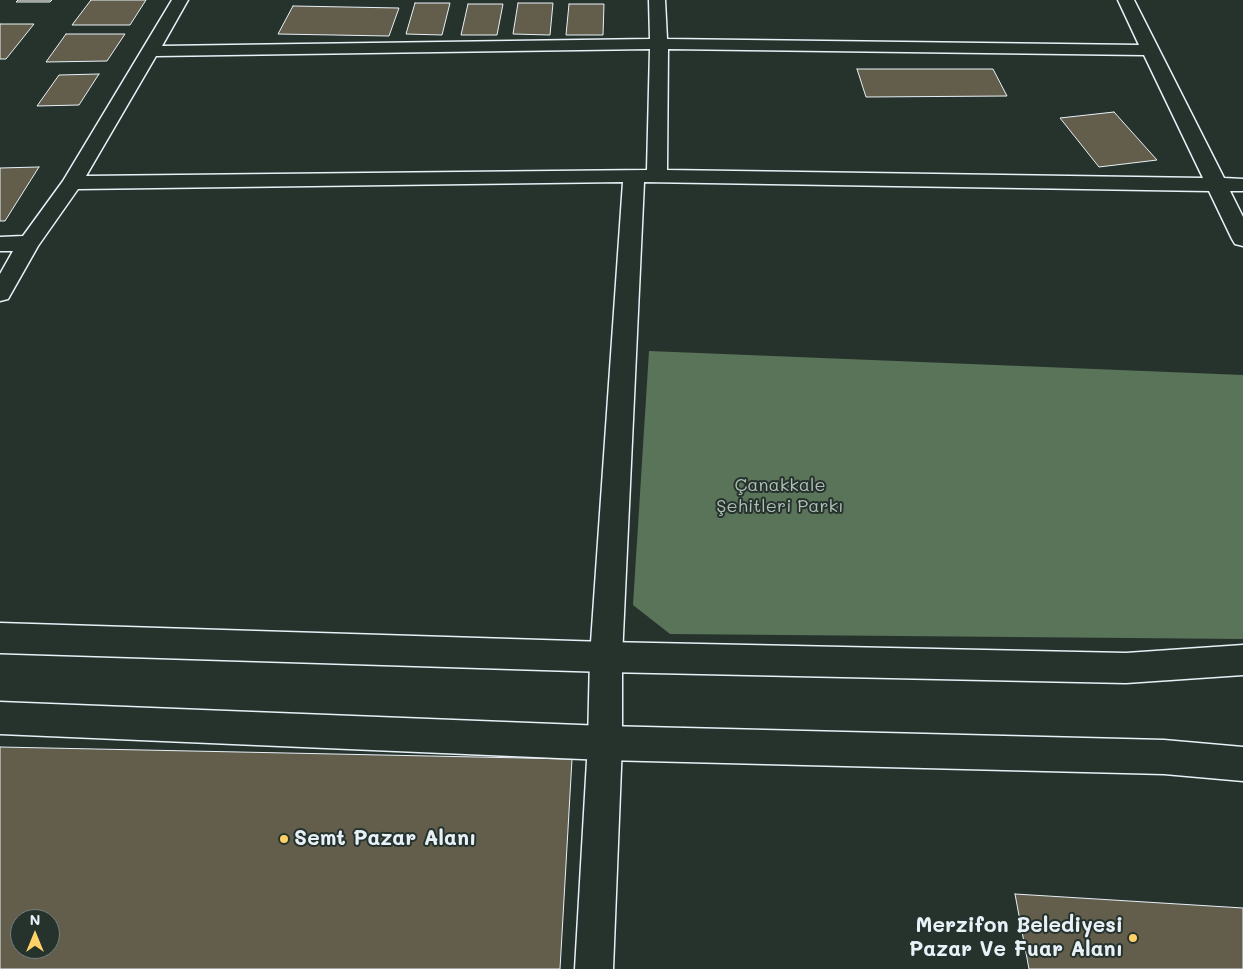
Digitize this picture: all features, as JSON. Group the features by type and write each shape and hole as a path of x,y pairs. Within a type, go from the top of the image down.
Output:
{"street":[{"path":"0,293 29,243 72,183 180,0"},
{"path":"594,969 605,743 606,657 645,176 659,44 657,0"},
{"path":"1126,0 1243,239"},
{"path":"150,51 659,44 1151,50"},
{"path":"72,183 645,176 1216,183 1243,185"},
{"path":"0,244 29,243"},
{"path":"0,638 606,657 1126,668 1243,660"},
{"path":"0,718 605,743 1164,757 1243,764"}],"green space":[{"name":"Çanakkale Şehitleri Parkı","path":"649,351 1243,375 1243,639 670,634 633,605"}],"building":[{"path":"18,0 52,0 50,2 16,2"},
{"path":"91,0 146,0 130,25 72,25"},
{"path":"415,3 450,3 442,35 406,34"},
{"path":"518,3 553,3 550,35 513,34"},
{"path":"468,4 503,4 497,35 461,35"},
{"path":"569,4 604,4 603,35 566,35"},
{"path":"293,6 399,8 389,36 278,34"},
{"path":"0,24 34,24 6,59 0,59"},
{"path":"66,34 125,34 107,61 46,62"},
{"path":"857,69 993,69 1007,96 866,97"},
{"path":"99,74 79,105 37,106 59,75"},
{"path":"1114,112 1157,160 1099,167 1060,118"},
{"path":"39,167 5,221 0,221 0,168"},
{"name":"Semt Pazar Alanı","path":"0,747 572,759 560,969 0,969"},
{"name":"Merzifon Belediyesi Pazar Ve Fuar Alanı","path":"1015,894 1243,908 1243,969 1029,969"}],"place":[{"name":"Semt Pazar Alanı","path":"284,839"},
{"name":"Merzifon Belediyesi Pazar Ve Fuar Alanı","path":"1133,938"}]}
